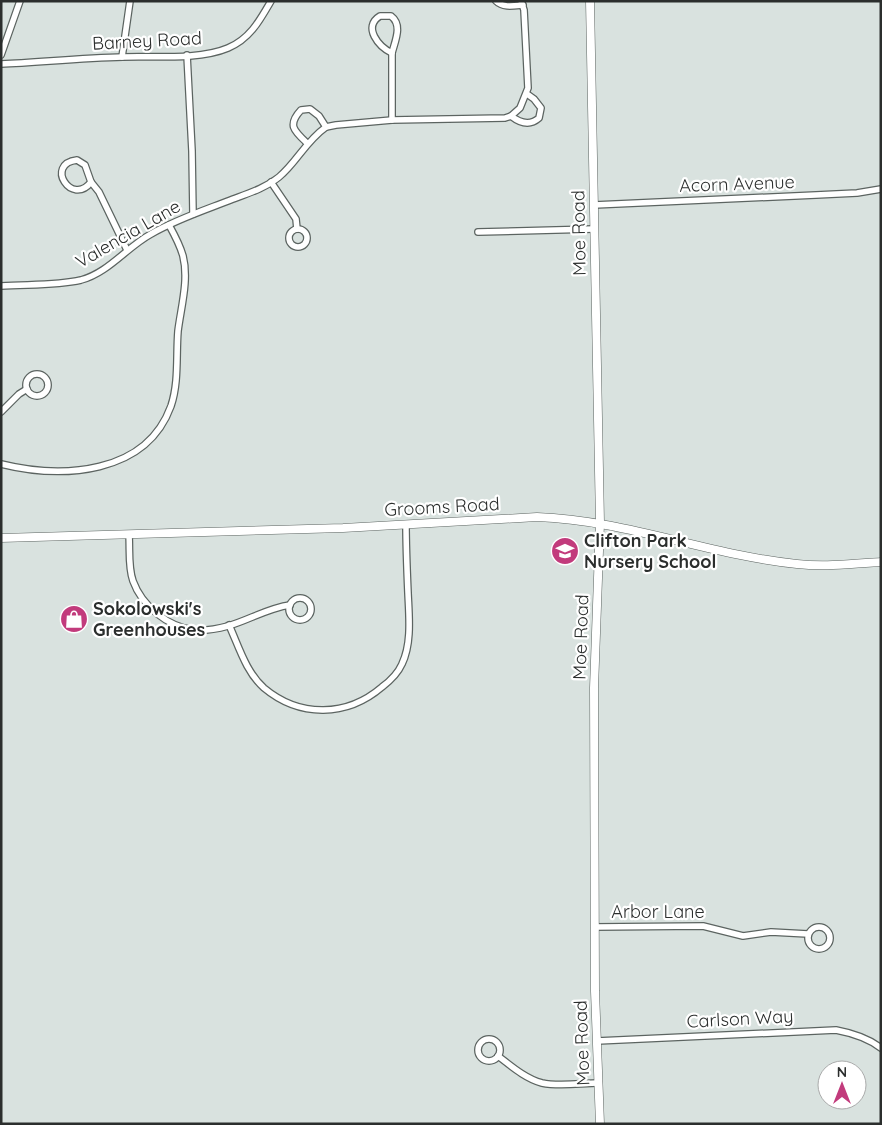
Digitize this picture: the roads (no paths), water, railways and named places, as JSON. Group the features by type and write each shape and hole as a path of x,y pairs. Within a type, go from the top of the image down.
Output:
{"street":[{"path":"1,55 20,1"},
{"path":"122,57 130,1"},
{"name":"Barney Road","path":"1,64 211,53 228,48 250,34 271,1"},
{"path":"307,143 295,132 293,126 295,116 301,110 310,109 319,116 326,127 392,120 505,118 511,116 520,108 526,94 524,10 522,3 511,6 502,5 496,1"},
{"name":"Moe Road","path":"590,1 600,523 594,688 594,927 600,1124"},
{"path":"392,53 383,47 373,32 375,19 380,16 391,16 396,21 397,32 392,53 392,120"},
{"path":"187,55 193,214"},
{"path":"511,116 521,122 529,123 539,118 541,108 538,103 526,94"},
{"name":"Valencia Lane","path":"1,286 81,280 99,272 150,234 271,182 287,169 307,143 326,127"},
{"path":"91,182 89,186 79,189 69,188 63,180 64,168 71,161 77,160 82,162 87,168 91,182 100,192 128,250"},
{"path":"271,182 296,219 297,229"},
{"name":"Acorn Avenue","path":"594,204 807,196 857,193 881,189"},
{"path":"1,464 42,471 68,471 114,463 133,454 147,443 166,418 176,385 178,338 185,276 183,255 169,225"},
{"path":"478,232 594,229"},
{"path":"1,412 19,394 27,389"},
{"name":"Grooms Road","path":"1,538 406,524 537,516 600,523 718,551 784,562 799,564 881,562"},
{"path":"229,625 249,671 264,687 285,702 309,710 324,710 338,709 365,700 395,676 402,664 407,647 409,628 406,524"},
{"path":"129,535 133,581 144,600 157,613 177,626 196,630 212,629 229,625 274,608 290,605"},
{"name":"Arbor Lane","path":"594,927 703,926 743,936 770,932 808,934 816,927 825,929 830,934 829,944 821,950 814,949 808,942 808,934"},
{"name":"Carlson Way","path":"597,1041 836,1030 860,1037 881,1048"},
{"path":"498,1056 526,1076 541,1083 599,1083"}],"place":[{"name":"Clifton Park Nursery School","path":"565,551"},
{"name":"Sokolowski's Greenhouses","path":"74,619"}]}
